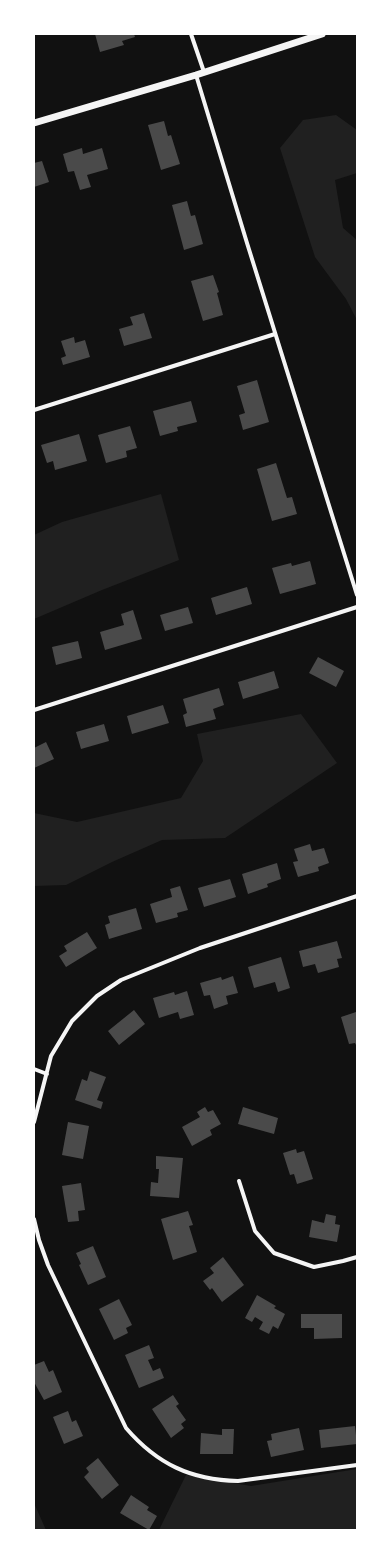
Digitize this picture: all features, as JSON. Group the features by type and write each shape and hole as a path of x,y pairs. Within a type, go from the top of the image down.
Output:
{"street":[{"path":"191,34 204,72"},
{"path":"34,123 196,75 322,34"},
{"path":"196,75 357,595"},
{"path":"34,410 275,334"},
{"path":"34,710 357,607"},
{"path":"34,1122 51,1056 72,1021 97,996 121,980 200,948 357,896"},
{"path":"34,1069 47,1074"},
{"path":"239,1181 255,1231 274,1253 314,1267 343,1261 357,1256"},
{"path":"34,1219 39,1240 48,1266 126,1428 157,1457 182,1471 209,1479 238,1482 357,1465"}],"shaded area":[{"path":"336,115 357,130 357,173 335,180 343,228 357,240 357,320 346,299 315,257 280,148 303,120"},
{"path":"161,494 179,560 102,590 34,619 34,535 62,522"},
{"path":"301,714 337,763 225,838 162,840 112,862 66,885 34,886 34,813 77,822 181,798 203,761 197,734"},
{"path":"357,1469 357,1530 159,1530 186,1475 251,1486"},
{"path":"34,1503 46,1530 34,1530"}],"building":[{"path":"95,34 134,34 135,37 122,41 124,45 100,52"},
{"path":"164,121 168,136 171,135 180,164 161,170 148,125"},
{"path":"82,148 83,154 102,148 108,169 87,175 91,187 80,190 74,171 68,172 63,154"},
{"path":"42,161 49,182 34,187 34,163"},
{"path":"187,201 191,216 195,215 203,244 184,250 172,205"},
{"path":"213,275 219,292 217,293 223,315 203,321 191,281"},
{"path":"144,313 152,338 124,346 119,329 133,325 130,317"},
{"path":"74,337 75,343 85,340 90,357 63,365 61,358 66,356 61,341"},
{"path":"257,380 269,422 243,430 239,415 245,413 237,386"},
{"path":"191,401 197,422 177,427 178,431 160,436 153,411"},
{"path":"130,426 137,448 126,451 127,457 106,463 98,435"},
{"path":"79,434 87,461 55,470 53,461 47,463 41,445"},
{"path":"276,463 287,498 292,497 297,514 272,521 257,469"},
{"path":"310,561 316,584 280,594 272,568 291,563 292,566"},
{"path":"247,587 252,604 216,615 211,598"},
{"path":"188,607 193,623 165,631 160,615"},
{"path":"133,610 142,639 105,650 100,632 124,625 121,614"},
{"path":"78,641 82,658 56,665 52,647"},
{"path":"318,657 344,671 336,687 309,673"},
{"path":"274,671 279,688 243,699 238,682"},
{"path":"219,688 224,705 213,709 216,719 186,727 183,715 187,713 183,699"},
{"path":"163,705 169,723 132,734 127,716"},
{"path":"104,724 109,741 81,749 76,732"},
{"path":"46,742 54,759 34,768 34,748"},
{"path":"310,844 312,851 324,848 329,863 318,867 319,871 298,877 293,862 298,861 294,849"},
{"path":"277,863 281,879 267,884 268,887 248,894 242,874"},
{"path":"230,879 236,897 204,907 198,888"},
{"path":"180,886 188,910 177,913 178,917 156,923 150,904 172,897 170,889"},
{"path":"136,908 142,929 109,939 105,925 110,923 108,916"},
{"path":"87,932 97,948 66,967 59,956 67,951 64,946"},
{"path":"337,941 342,958 337,959 339,967 318,973 315,964 303,967 299,951"},
{"path":"281,957 290,988 278,992 275,982 254,988 248,967"},
{"path":"233,976 238,993 226,996 228,1004 214,1009 210,995 204,996 200,983 221,977 222,980"},
{"path":"187,991 194,1015 180,1019 178,1012 159,1018 153,998 174,992 175,995"},
{"path":"134,1010 145,1024 119,1045 108,1031"},
{"path":"356,1012 357,1047 355,1043 349,1044 341,1017"},
{"path":"90,1071 106,1077 97,1100 103,1102 101,1109 75,1100 82,1079 87,1081"},
{"path":"205,1107 208,1112 213,1110 221,1124 210,1130 212,1135 192,1146 182,1127 200,1117 197,1112"},
{"path":"243,1107 278,1118 274,1134 238,1124"},
{"path":"68,1122 89,1126 83,1159 62,1155"},
{"path":"296,1149 297,1153 304,1151 313,1179 297,1184 294,1174 290,1175 283,1153"},
{"path":"156,1156 183,1158 179,1198 150,1196 151,1182 158,1183 159,1169 156,1169"},
{"path":"81,1183 85,1210 78,1211 79,1221 68,1222 62,1186"},
{"path":"188,1211 193,1225 189,1226 197,1252 173,1260 161,1219"},
{"path":"326,1214 336,1216 335,1224 340,1225 337,1242 309,1237 312,1220 324,1223"},
{"path":"93,1246 106,1277 88,1285 79,1265 81,1264 76,1253"},
{"path":"223,1257 244,1285 222,1302 212,1288 210,1290 203,1281 214,1273 210,1268"},
{"path":"257,1295 276,1306 274,1308 285,1314 278,1329 273,1326 269,1334 259,1329 263,1322 255,1317 252,1322 245,1318"},
{"path":"119,1299 132,1325 126,1328 128,1333 114,1340 99,1309"},
{"path":"301,1314 342,1314 342,1338 314,1339 314,1328 301,1328"},
{"path":"149,1345 154,1358 148,1360 153,1371 160,1368 164,1378 139,1388 125,1355"},
{"path":"44,1361 49,1372 53,1370 62,1392 44,1400 34,1382 34,1365"},
{"path":"173,1395 179,1404 176,1406 186,1420 181,1424 184,1428 171,1438 152,1409"},
{"path":"68,1411 72,1422 76,1420 83,1436 64,1444 53,1417"},
{"path":"355,1426 357,1444 321,1448 319,1430"},
{"path":"299,1428 304,1450 271,1457 267,1441 272,1440 271,1434"},
{"path":"222,1429 234,1429 233,1454 200,1454 201,1433 222,1435"},
{"path":"98,1458 119,1485 102,1499 84,1477 89,1472 86,1468"},
{"path":"131,1495 149,1507 147,1510 157,1516 149,1530 120,1513"}]}
